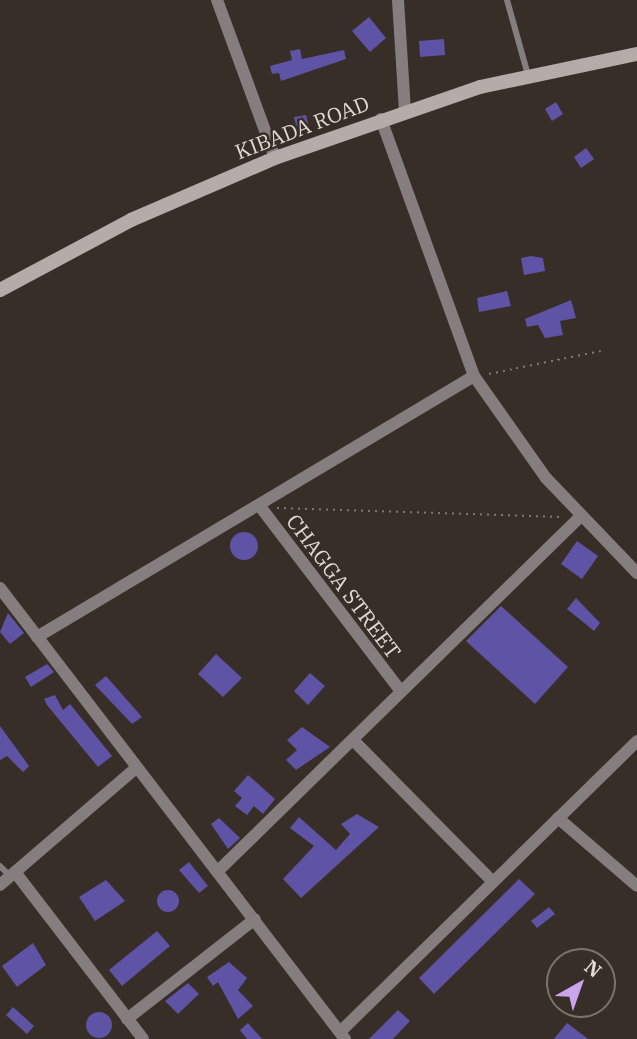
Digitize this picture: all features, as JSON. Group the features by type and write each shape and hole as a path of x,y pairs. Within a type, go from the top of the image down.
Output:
{"main road":[{"name":"KIBADA ROAD","path":"0,290 131,220 275,158 405,111 528,75 637,54"}],"street":[{"path":"218,0 275,158"},
{"path":"398,0 405,111"},
{"path":"381,119 474,376 519,443 581,516 637,573"},
{"path":"37,637 474,376"},
{"name":"CHAGGA STREET","path":"259,505 400,690"},
{"path":"218,872 355,742 400,690 581,516"},
{"path":"2,595 342,1035 491,880 637,741"},
{"path":"355,742 491,880"},
{"path":"136,768 8,878 143,1039"},
{"path":"558,818 637,886"},
{"path":"127,1019 255,919"}],"lane":[{"path":"508,0 528,75"},
{"path":"0,866 8,878"}],"path":[{"path":"474,376 601,351"},
{"path":"259,505 439,517 581,516"}],"building":[{"path":"369,17 386,38 370,52 352,31"},
{"path":"444,39 445,55 420,57 419,41"},
{"path":"300,49 302,59 344,50 346,59 281,81 279,73 272,74 270,66 292,60 290,51"},
{"path":"556,102 563,114 552,121 545,109"},
{"path":"306,115 309,127 297,130 294,117"},
{"path":"586,148 594,159 581,168 574,157"},
{"path":"521,258 543,258 545,271 524,275"},
{"path":"507,291 511,306 479,312 477,298"},
{"path":"571,300 576,318 560,321 563,335 545,338 538,325 527,327 525,319"},
{"path":"244,532 254,536 258,546 254,556 244,560 234,556 230,546 234,536"},
{"path":"577,541 598,556 582,579 561,564"},
{"path":"576,598 600,623 594,631 567,609"},
{"path":"501,606 568,667 535,704 466,641"},
{"path":"8,613 24,633 10,644 0,632"},
{"path":"216,654 242,678 223,697 198,674"},
{"path":"47,664 54,672 31,687 25,677"},
{"path":"310,673 325,686 308,705 294,691"},
{"path":"106,676 142,717 132,724 95,685"},
{"path":"55,695 63,710 70,704 112,756 98,767 47,705 44,699"},
{"path":"0,726 29,766 23,772 7,756 0,760"},
{"path":"302,727 330,747 296,770 286,760 297,750 287,740"},
{"path":"248,775 275,799 263,814 254,806 247,815 235,806 242,798 234,791"},
{"path":"357,814 379,827 301,898 283,879 314,846 290,828 299,817 336,850 350,834 341,824"},
{"path":"219,818 240,838 228,849 211,824"},
{"path":"189,862 208,886 199,893 179,870"},
{"path":"519,879 535,894 434,994 419,978"},
{"path":"106,880 125,901 95,921 79,897"},
{"path":"168,890 176,893 179,901 176,909 168,912 160,909 157,901 160,893"},
{"path":"549,907 555,914 537,928 531,921"},
{"path":"157,931 170,946 122,986 109,970"},
{"path":"33,943 46,965 17,987 2,966"},
{"path":"229,962 247,978 238,990 253,1006 238,1019 218,982 213,986 207,977"},
{"path":"188,983 199,994 178,1014 165,1001"},
{"path":"13,1007 34,1026 27,1034 6,1015"},
{"path":"398,1010 410,1021 393,1039 369,1039"},
{"path":"99,1012 108,1016 112,1025 108,1034 99,1038 90,1034 86,1025 90,1016"},
{"path":"248,1023 262,1039 247,1039 240,1030"},
{"path":"567,1023 588,1039 554,1039"}]}
